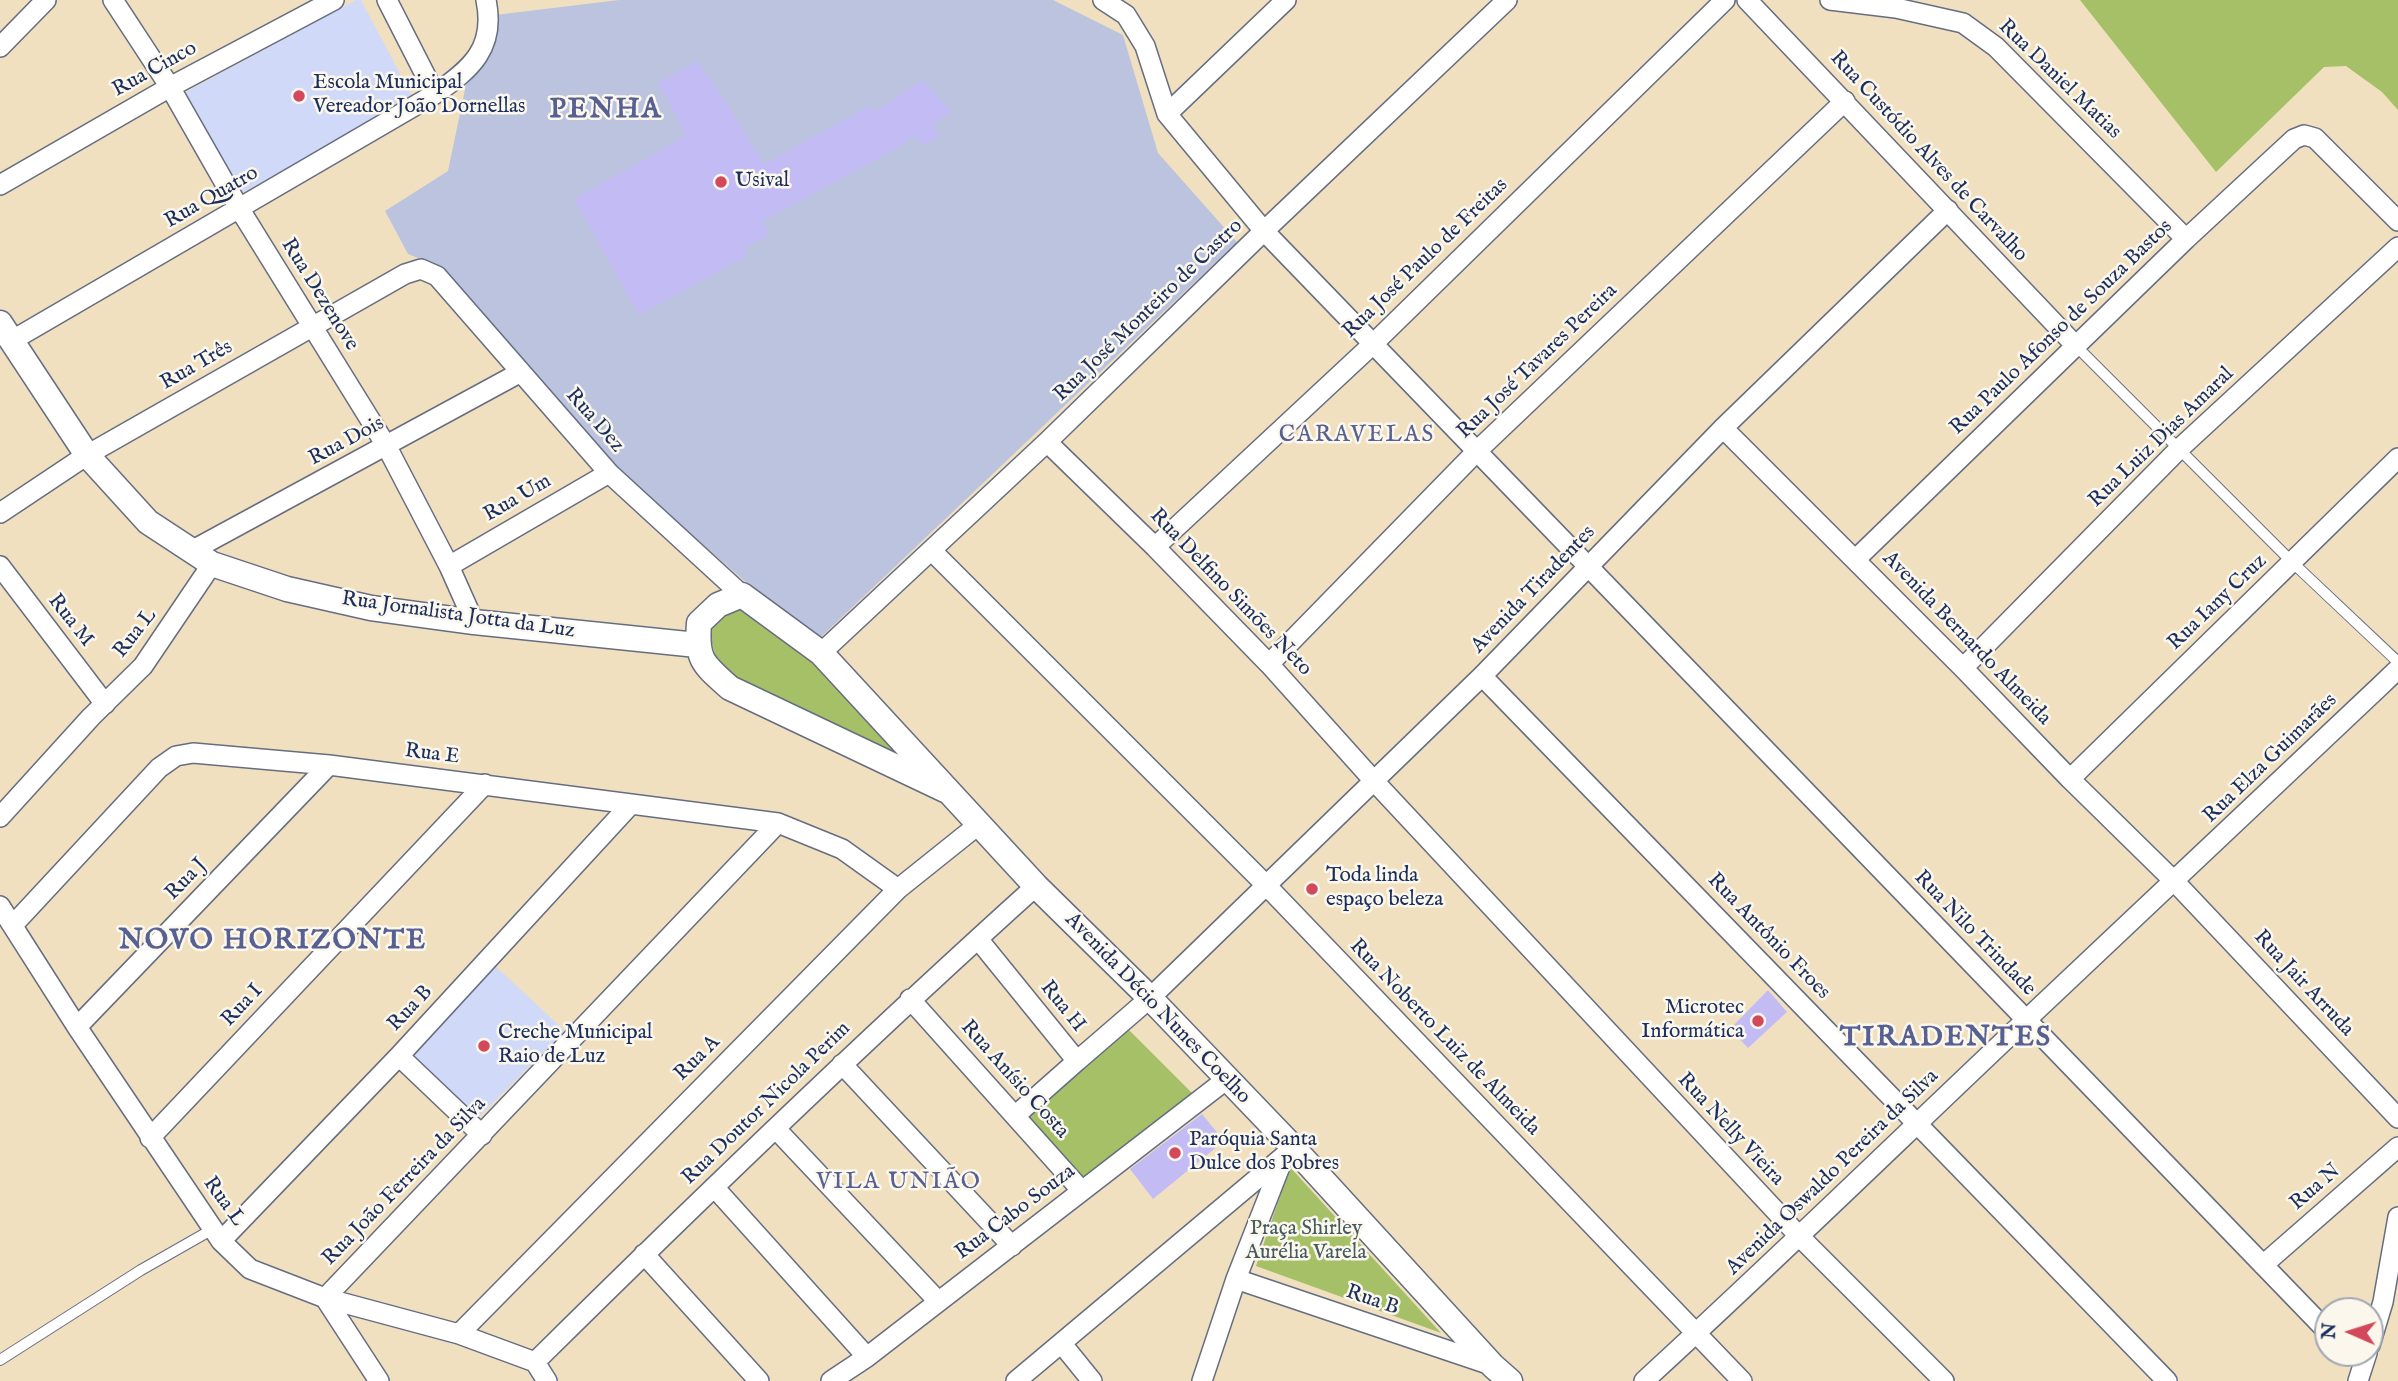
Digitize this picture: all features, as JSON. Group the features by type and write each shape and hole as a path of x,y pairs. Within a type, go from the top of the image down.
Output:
{"street":[{"path":"0,47 46,0"},
{"name":"Rua Dezenove","path":"113,0 170,87 239,208 387,447 449,566 474,622"},
{"name":"Rua Cinco","path":"0,185 170,87 334,0"},
{"path":"387,0 435,94"},
{"name":"Rua Quatro","path":"5,332 239,208 435,94 466,72 482,48 489,17 486,0"},
{"path":"1103,0 1126,15 1145,46 1167,114 1286,0"},
{"name":"Rua José Monteiro de Castro","path":"821,653 1047,442 1507,0"},
{"name":"Rua José Paulo de Freitas","path":"1156,547 1373,344 1725,0"},
{"name":"Rua Custódio Alves de Carvalho","path":"1747,0 2076,346"},
{"name":"Rua Daniel Matias","path":"1830,0 1896,8 1963,23 1996,47 2186,239"},
{"name":"Rua José Tavares Pereira","path":"1269,664 1478,450 1845,102"},
{"name":"Rua Nilo Trindade","path":"1167,114 1264,231 2314,1318"},
{"name":"Rua Paulo Afonso de Souza Bastos","path":"1856,559 2186,239 2294,139 2304,135 2315,138 2398,221"},
{"name":"Avenida Tiradentes","path":"1150,998 1482,676 1723,428 1948,211"},
{"name":"Rua Luiz Dias Amaral","path":"1964,668 2179,449 2398,247"},
{"name":"Rua Três","path":"0,513 87,455 405,274 421,269"},
{"name":"Rua Dez","path":"421,269 437,276 609,473 742,595"},
{"name":"Rua Jornalista Jotta da Luz","path":"5,332 87,455 148,522 203,557 287,589 359,605 474,622 697,645"},
{"name":"Rua Dois","path":"203,557 387,447 521,372"},
{"name":"Avenida Bernardo Almeida","path":"1723,428 2175,882"},
{"name":"Rua Delfino Simões Neto","path":"1047,442 1156,547 1269,664 1374,781"},
{"name":"Rua Iany Cruz","path":"2070,779 2398,458"},
{"name":"Rua Um","path":"449,566 609,473"},
{"name":"Rua Noberto Luiz de Almeida","path":"932,551 1265,884 1742,1381"},
{"name":"Rua L","path":"0,817 143,666 203,557"},
{"name":"Rua M","path":"2,575 105,704"},
{"path":"742,595 718,605 699,623 697,645 705,666 730,688 947,792"},
{"name":"Avenida Décio Nunes Coelho","path":"742,595 821,653 978,825 1150,998 1227,1079 1287,1150 1501,1373"},
{"name":"Rua Elza Guimarães","path":"2175,882 2398,669"},
{"name":"Rua Antônio Froes","path":"1482,676 2167,1381"},
{"name":"Rua E","path":"13,925 159,768 176,756 193,753 329,765 778,823 842,849 898,890"},
{"name":"Rua J","path":"77,1027 329,765"},
{"name":"Rua Nelly Vieira","path":"1374,781 1800,1237 1944,1381"},
{"name":"Rua I","path":"150,1138 485,784"},
{"name":"Rua B","path":"217,1235 399,1056 631,804"},
{"name":"Rua João Ferreira da Silva","path":"325,1298 778,823"},
{"name":"Rua A","path":"459,1334 898,890 978,825"},
{"name":"Avenida Oswaldo Pereira da Silva","path":"1644,1381 2175,882"},
{"name":"Rua Jair Arruda","path":"2175,882 2398,1118"},
{"name":"Rua Doutor Nicola Perim","path":"535,1362 910,999 1036,886"},
{"name":"Rua L","path":"0,906 150,1138 217,1235 250,1269 325,1298 459,1334 535,1362"},
{"name":"Rua H","path":"978,939 1077,1061 1150,998"},
{"name":"Rua Anísio Costa","path":"910,999 1082,1191"},
{"path":"399,1056 482,1135"},
{"path":"1016,1115 1077,1061"},
{"path":"842,1065 1012,1245"},
{"name":"Rua Cabo Souza","path":"831,1381 867,1357 1227,1079"},
{"path":"776,1129 938,1301"},
{"name":"Rua N","path":"2263,1265 2398,1146"},
{"path":"1202,1381 1236,1279 1287,1150"},
{"path":"1016,1381 1287,1150"},
{"path":"713,1187 867,1357"},
{"path":"2384,1297 2398,1217"},
{"path":"644,1254 759,1381"},
{"name":"Rua B","path":"1236,1279 1501,1373"},
{"path":"325,1298 379,1381"},
{"path":"1062,1344 1092,1381"},
{"path":"535,1362 547,1381"}],"lane":[{"path":"2076,346 2292,562 2398,662"},
{"path":"0,1360 141,1270 217,1235"}],"shaded area":[{"name":"Escola Municipal Vereador João Dornellas","path":"356,0 361,0 414,100 238,195 184,93"},
{"path":"619,0 1053,0 1123,35 1158,153 1237,242 821,637 757,592 619,471 430,263 408,254 385,211 448,171 468,75 495,15"},
{"name":"Creche Municipal Raio de Luz","path":"492,963 565,1031 473,1123 405,1061"}],"green space":[{"path":"2080,0 2398,0 2398,110 2382,92 2346,66 2324,67 2216,172"},
{"path":"749,608 763,612 904,758 734,676 715,655 710,635 715,621 727,610"},
{"path":"1125,1026 1195,1096 1082,1183 1026,1115"},
{"name":"Praça Shirley Aurélia Varela","path":"1290,1167 1441,1333 1256,1266"}],"building":[{"name":"Usival","path":"697,61 764,164 871,105 874,112 923,80 952,112 933,124 939,137 923,146 915,136 898,148 763,221 769,235 745,248 747,256 639,315 574,199 686,136 658,83"},
{"name":"Microtec Informática","path":"1768,990 1787,1012 1748,1048 1730,1029"},
{"name":"Paróquia Santa Dulce dos Pobres","path":"1202,1114 1224,1141 1153,1199 1130,1169"}],"place":[{"name":"Escola Municipal Vereador João Dornellas","path":"299,96"},
{"name":"Usival","path":"721,182"},
{"name":"Toda linda espaço beleza","path":"1312,889"},
{"name":"Microtec Informática","path":"1758,1021"},
{"name":"Creche Municipal Raio de Luz","path":"484,1046"},
{"name":"Paróquia Santa Dulce dos Pobres","path":"1175,1153"}],"district":[{"name":"PENHA","path":"606,111"},
{"name":"CARAVELAS","path":"1357,436"},
{"name":"NOVO HORIZONTE","path":"273,942"},
{"name":"TIRADENTES","path":"1946,1039"},
{"name":"VILA UNIÃO","path":"899,1183"}]}
